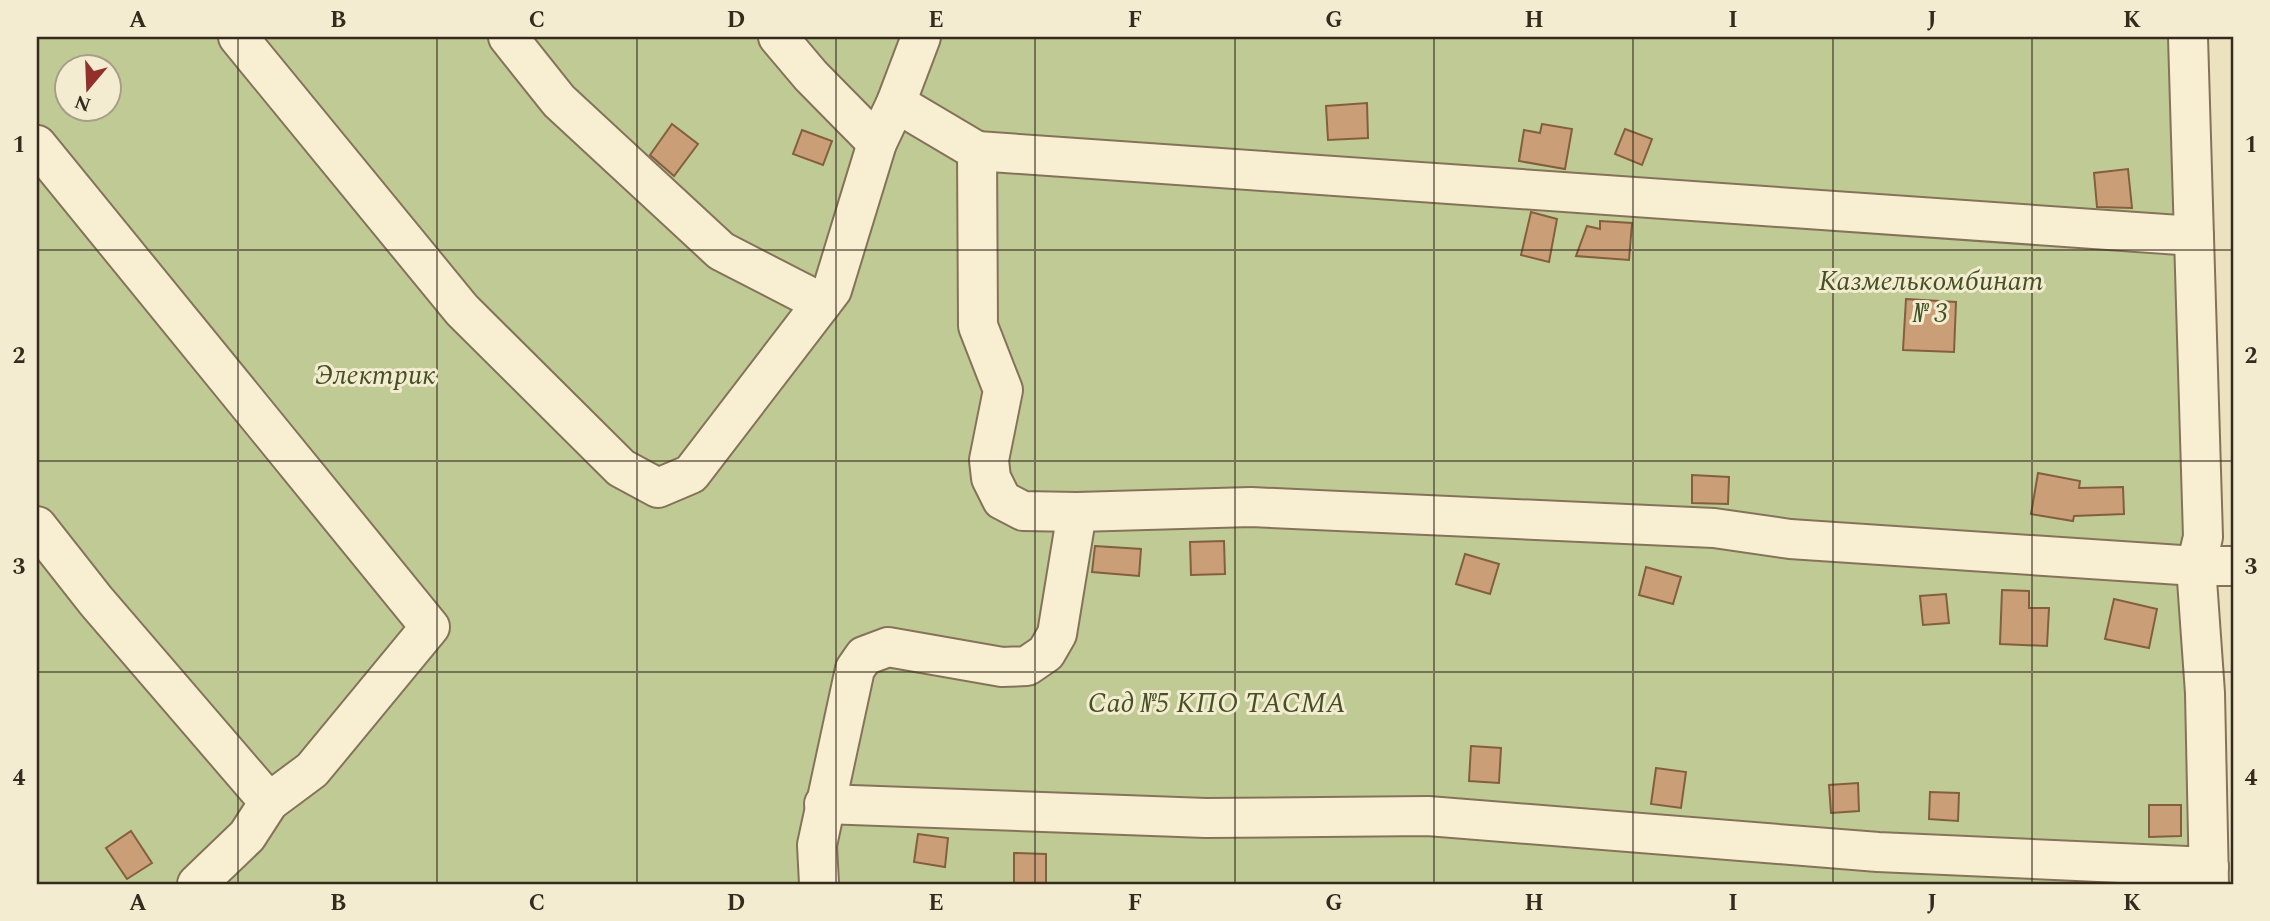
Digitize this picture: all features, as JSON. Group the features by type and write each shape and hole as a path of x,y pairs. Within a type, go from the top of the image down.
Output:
{"lane":[{"path":"238,37 462,310 621,468 658,488 691,474 832,290 877,143 896,103 921,37"},
{"path":"508,37 559,101 721,251 822,303"},
{"path":"778,37 811,76 877,143"},
{"path":"824,804 1206,818 1428,816 2209,876 2205,693 2215,566 2203,537 2188,37"},
{"path":"896,103 978,151 2194,236"},
{"path":"37,145 430,627 312,769 270,802 247,836 197,884"},
{"path":"978,151 978,326 1003,390 989,460 991,478 1002,500 1023,511 1251,507 1714,527 1790,539 2215,566"},
{"path":"819,884 817,845 824,804 855,669 864,656 888,647 1002,667 1027,666 1046,653 1057,634 1077,512"},
{"path":"37,526 96,601 270,802"}],"green space":[{"path":"37,37 2203,37 2220,884 37,884"}],"building":[{"path":"1367,103 1368,138 1328,140 1326,106"},
{"path":"672,124 698,144 674,176 650,155"},
{"path":"1542,124 1572,129 1565,169 1519,161 1524,130 1540,133"},
{"path":"1625,129 1652,139 1642,165 1615,154"},
{"path":"802,130 832,141 823,165 793,154"},
{"path":"2128,169 2132,208 2097,207 2094,173"},
{"path":"1531,212 1557,219 1549,262 1521,255"},
{"path":"1600,221 1632,223 1629,260 1576,256 1587,226 1600,229"},
{"path":"1906,299 1956,302 1954,352 1903,350"},
{"path":"2038,473 2080,481 2079,488 2123,487 2124,514 2074,516 2073,521 2031,514"},
{"path":"1692,475 1729,477 1728,504 1692,503"},
{"path":"1224,541 1225,574 1191,575 1190,542"},
{"path":"1095,546 1141,549 1139,576 1092,572"},
{"path":"1465,554 1499,564 1490,594 1456,584"},
{"path":"1646,567 1681,577 1673,604 1639,595"},
{"path":"2002,590 2029,591 2029,608 2049,608 2047,646 2000,644"},
{"path":"1946,594 1949,623 1923,625 1920,596"},
{"path":"2114,599 2157,609 2149,648 2105,639"},
{"path":"1471,746 1501,748 1499,783 1469,781"},
{"path":"1656,768 1686,772 1681,808 1651,804"},
{"path":"1858,783 1859,811 1831,813 1829,785"},
{"path":"1930,792 1959,793 1958,821 1929,819"},
{"path":"2149,805 2181,805 2181,836 2149,837"},
{"path":"131,831 152,863 127,879 106,848"},
{"path":"918,834 948,838 945,867 914,862"},
{"path":"1014,853 1046,854 1046,884 1014,884"}],"park label":[{"name":"Казмелькомбинат № 3","path":"1931,297"},
{"name":"Электрик","path":"375,375"},
{"name":"Сад №5 КПО ТАСМА","path":"1217,703"}]}
